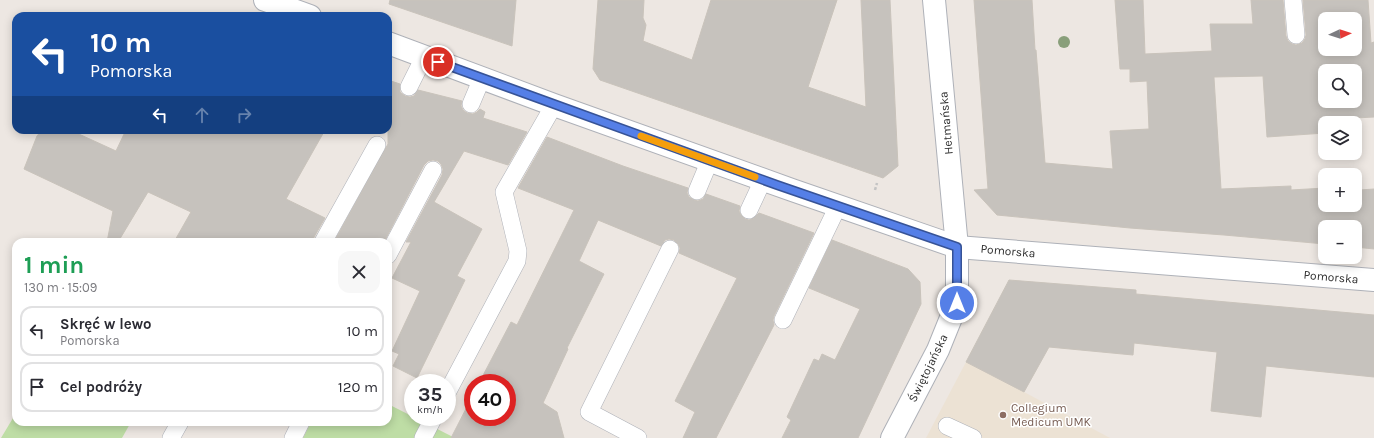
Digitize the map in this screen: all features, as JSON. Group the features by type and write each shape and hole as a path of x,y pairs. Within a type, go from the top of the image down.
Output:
{"street":[{"path":"265,0 299,12"},
{"name":"Hetmańska","path":"934,0 957,247"},
{"name":"Pomorska","path":"392,45 554,105 763,180 957,247 1374,280"},
{"name":"Świętojańska","path":"892,438 938,350 957,303 957,247"}],"lane":[{"path":"1293,0 1296,35"},
{"path":"409,87 424,57"},
{"path":"472,104 482,78"},
{"path":"456,376 517,262 518,251 504,192 554,105"},
{"path":"325,238 377,145"},
{"path":"697,191 710,160"},
{"path":"392,248 432,170"},
{"path":"750,210 763,180"},
{"path":"783,320 838,206"},
{"path":"638,438 589,412 670,249"},
{"path":"171,438 178,426"},
{"path":"292,438 299,426"},
{"path":"423,438 429,426"},
{"path":"947,426 973,438"}],"shaded area":[{"name":"Collegium Medicum UMK","path":"966,362 1024,392 1110,438 926,438"}],"green space":[{"path":"392,406 404,412 404,426 431,426 455,438 303,438 309,426 392,426"},
{"path":"12,420 12,426 129,426 122,438 1,438"}],"building":[{"path":"390,0 516,0 512,46 389,4"},
{"path":"598,0 644,0 643,18 646,25 643,41 692,60 711,0 837,0 808,87 866,107 861,0 890,0 898,166 883,178 600,80 593,69"},
{"path":"974,0 1032,0 1045,163 1113,169 1110,131 1149,129 1147,81 1130,82 1130,69 1120,69 1115,0 1143,0 1145,54 1212,51 1210,24 1253,24 1251,0 1283,0 1286,36 1288,41 1296,45 1302,43 1306,35 1303,0 1368,0 1371,43 1374,42 1374,117 1318,116 1318,133 1267,137 1263,76 1214,78 1221,189 1291,186 1291,190 1318,188 1318,212 1362,212 1362,190 1374,189 1374,249 1362,248 1362,220 1318,220 1318,243 1130,228 997,215 974,190 988,189"},
{"path":"392,81 400,84 400,92 405,96 414,96 418,90 462,101 461,106 467,113 473,114 480,109 485,112 483,118 527,132 508,165 464,151 434,202 482,229 457,276 465,280 419,374 409,374 393,366 399,354 392,351 420,291 392,278 411,242 406,242 442,175 443,169 441,164 438,161 433,160 428,161 424,165 386,238 336,238 388,144 388,134 392,134"},
{"path":"39,134 79,134 116,151 124,134 323,134 286,199 325,218 314,238 176,238 191,212 148,192 120,238 108,238 113,211 24,169"},
{"path":"547,137 623,166 688,188 687,193 689,197 694,200 698,201 703,199 706,194 740,206 739,211 745,219 749,220 754,218 759,213 814,233 774,316 774,325 716,438 683,438 695,412 675,401 737,278 679,253 680,248 674,240 665,240 661,246 598,220 579,261 604,274 567,348 568,349 543,403 557,412 564,438 451,438 464,413 464,426 516,426 516,374 484,374 511,322 517,325 574,210 518,188"},
{"path":"832,240 908,269 920,282 921,304 858,438 782,438 791,420 787,417 814,359 819,361 822,354 835,360 860,309 809,288"},
{"path":"1009,280 1136,290 1136,294 1374,315 1374,377 1266,366 1261,417 1211,411 1217,352 1134,343 1133,355 1049,347 1024,392 966,362"}],"slow traffic":[{"path":"641,136 755,177"}],"place":[{"name":"Collegium Medicum UMK","path":"1003,415"}],"route":[{"path":"438,62 777,185 957,247 957,303"}]}
